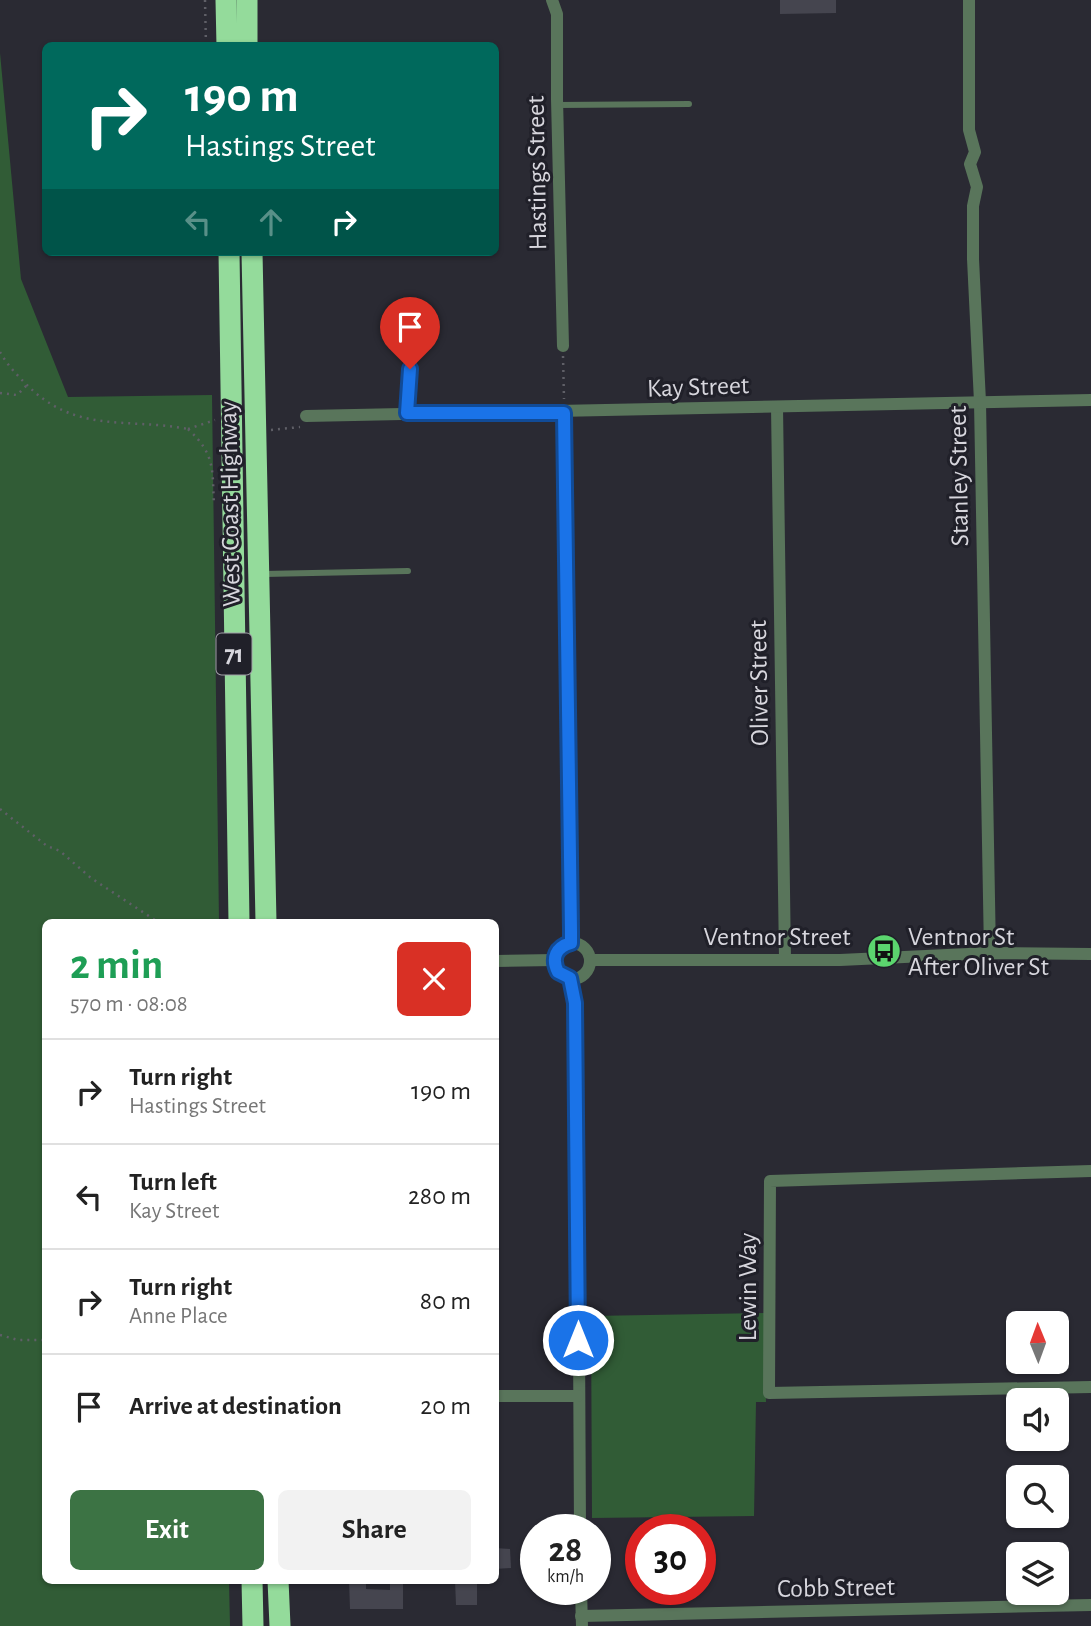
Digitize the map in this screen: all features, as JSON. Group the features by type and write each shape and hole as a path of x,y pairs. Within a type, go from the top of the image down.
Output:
{"highway":[{"path":"226,0 226,42"},
{"path":"247,0 247,42"},
{"name":"West Coast Highway","path":"229,256 239,919"},
{"name":"West Coast Highway","path":"252,256 266,919"},
{"path":"231,495 257,496"},
{"path":"252,1584 253,1626"},
{"path":"278,1584 280,1626"}],"street":[{"name":"Hastings Street","path":"552,0 558,14 557,105 563,346"},
{"name":"Stanley Street","path":"968,0 969,130 975,152 970,164 977,187 973,206 973,259 980,402 990,953"},
{"path":"407,413 413,325"},
{"name":"Kay Street","path":"306,416 564,413 1091,400"},
{"name":"Oliver Street","path":"777,407 785,958"},
{"path":"564,413 571,943"},
{"path":"571,943 583,947 590,960 583,974 570,978 558,972 554,960 556,952 571,943"},
{"name":"Ventnor Street","path":"590,960 840,960 990,953 1091,954"},
{"path":"499,961 554,960"},
{"path":"570,978 575,1003 578,1147 580,1514"},
{"name":"Lewin Way","path":"1091,1171 769,1181 769,1393 1091,1387"},
{"path":"499,1396 578,1396"},
{"name":"Cobb Street","path":"582,1621 1091,1605"}],"lane":[{"path":"557,105 689,104"},
{"path":"258,574 408,571"}],"path":[{"path":"205,0 206,42"},
{"path":"563,346 564,413"},
{"path":"0,352 27,385 57,409 79,417 188,429"},
{"path":"0,393 18,395 27,385"},
{"path":"0,809 47,846 60,851 90,878 153,919"},
{"path":"0,1335 18,1340 42,1340"}],"green space":[{"path":"0,53 21,279 68,397 212,395 219,919 42,919 42,1584 229,1584 230,1626 0,1626"},
{"path":"765,1313 766,1402 756,1402 754,1516 625,1514 625,1518 611,1518 611,1514 592,1514 591,1316"}],"building":[{"path":"780,0 836,0 836,13 780,14"},
{"path":"499,1548 510,1549 511,1568 499,1569"},
{"path":"349,1584 366,1584 366,1589 390,1590 390,1584 403,1584 403,1609 350,1609"},
{"path":"455,1584 477,1584 477,1605 456,1605"}],"place":[{"name":"Ventnor St After Oliver St","path":"884,951"}],"route":[{"path":"410,369 407,413 564,413 571,943 556,952 554,960 558,972 570,978 575,1003 578,1340"}]}
